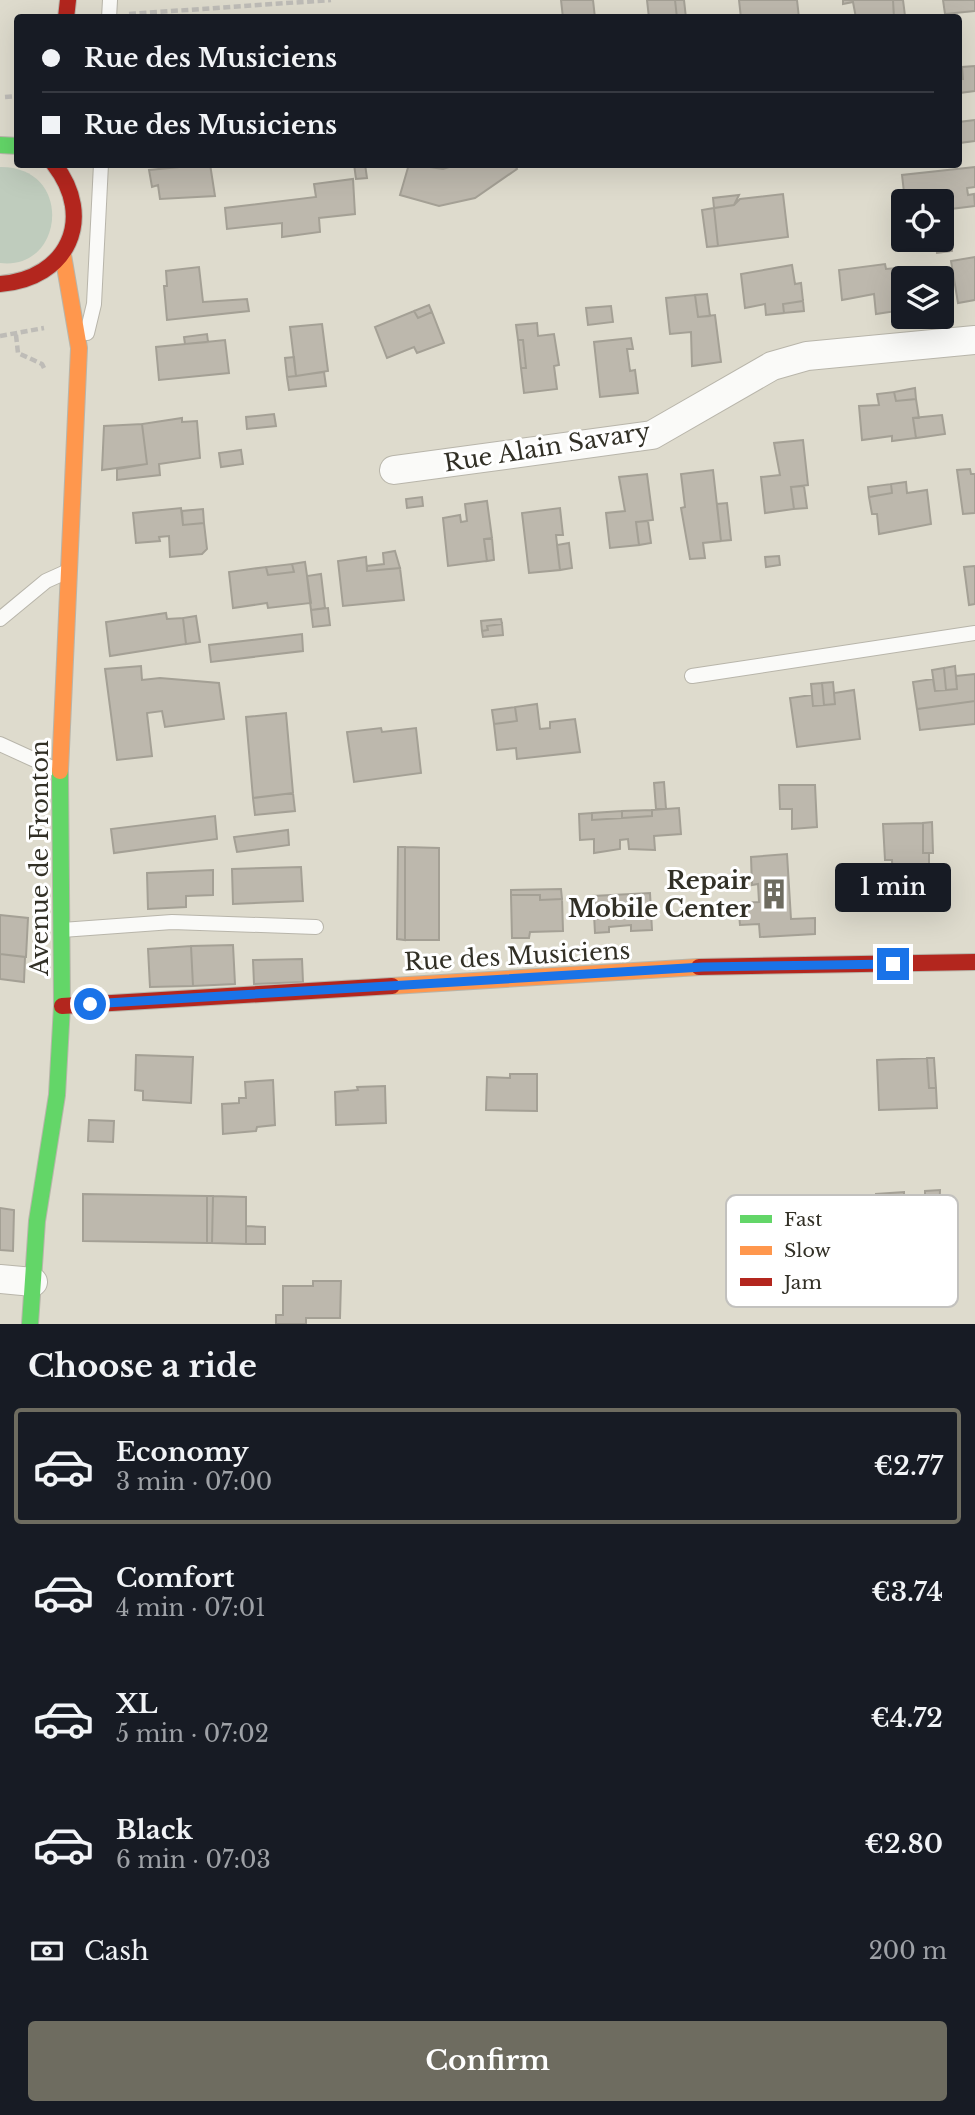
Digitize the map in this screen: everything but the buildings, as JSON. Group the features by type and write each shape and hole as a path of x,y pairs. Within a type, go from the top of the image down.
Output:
{"main road":[{"name":"Avenue de Fronton","path":"30,1324 37,1221 57,1095 62,1006 60,772 76,390 61,336 77,321 64,277 63,255 72,237 75,218 74,199 66,173"},
{"path":"8,286 46,272 63,255"},
{"path":"8,286 36,297"},
{"name":"Rue des Musiciens","path":"62,1006 703,967 975,962"}],"street":[{"name":"Rue Alain Savary","path":"394,470 652,435 772,366 807,356 975,340"},
{"path":"0,1279 33,1282"}],"lane":[{"path":"61,336 89,332 93,318 101,168"},
{"path":"0,619 46,581 68,571"},
{"path":"692,676 975,633"},
{"path":"0,744 60,772"},
{"path":"61,930 172,922 316,927"}],"path":[{"path":"140,14 331,0"},
{"path":"5,97 14,96"},
{"path":"0,336 61,336"}],"green space":[{"path":"0,167 24,171 40,183 50,199 52,218 48,236 38,251 22,261 0,263"}],"traffic: fast":[{"path":"0,145 14,146"},
{"path":"30,1324 37,1221 57,1095 62,1006 60,771"}],"traffic: slow":[{"path":"60,771 79,348 63,255"},
{"path":"392,986 699,967"}],"traffic: jam":[{"path":"66,14 68,0"},
{"path":"0,284 24,280 43,271 58,258 68,242 73,224 73,205 67,184 57,168"},
{"path":"699,967 975,962"},
{"path":"62,1006 392,986"}],"place":[{"name":"Repair Mobile Center","path":"774,894"}],"route":[{"path":"90,1004 703,967 893,964"}]}
